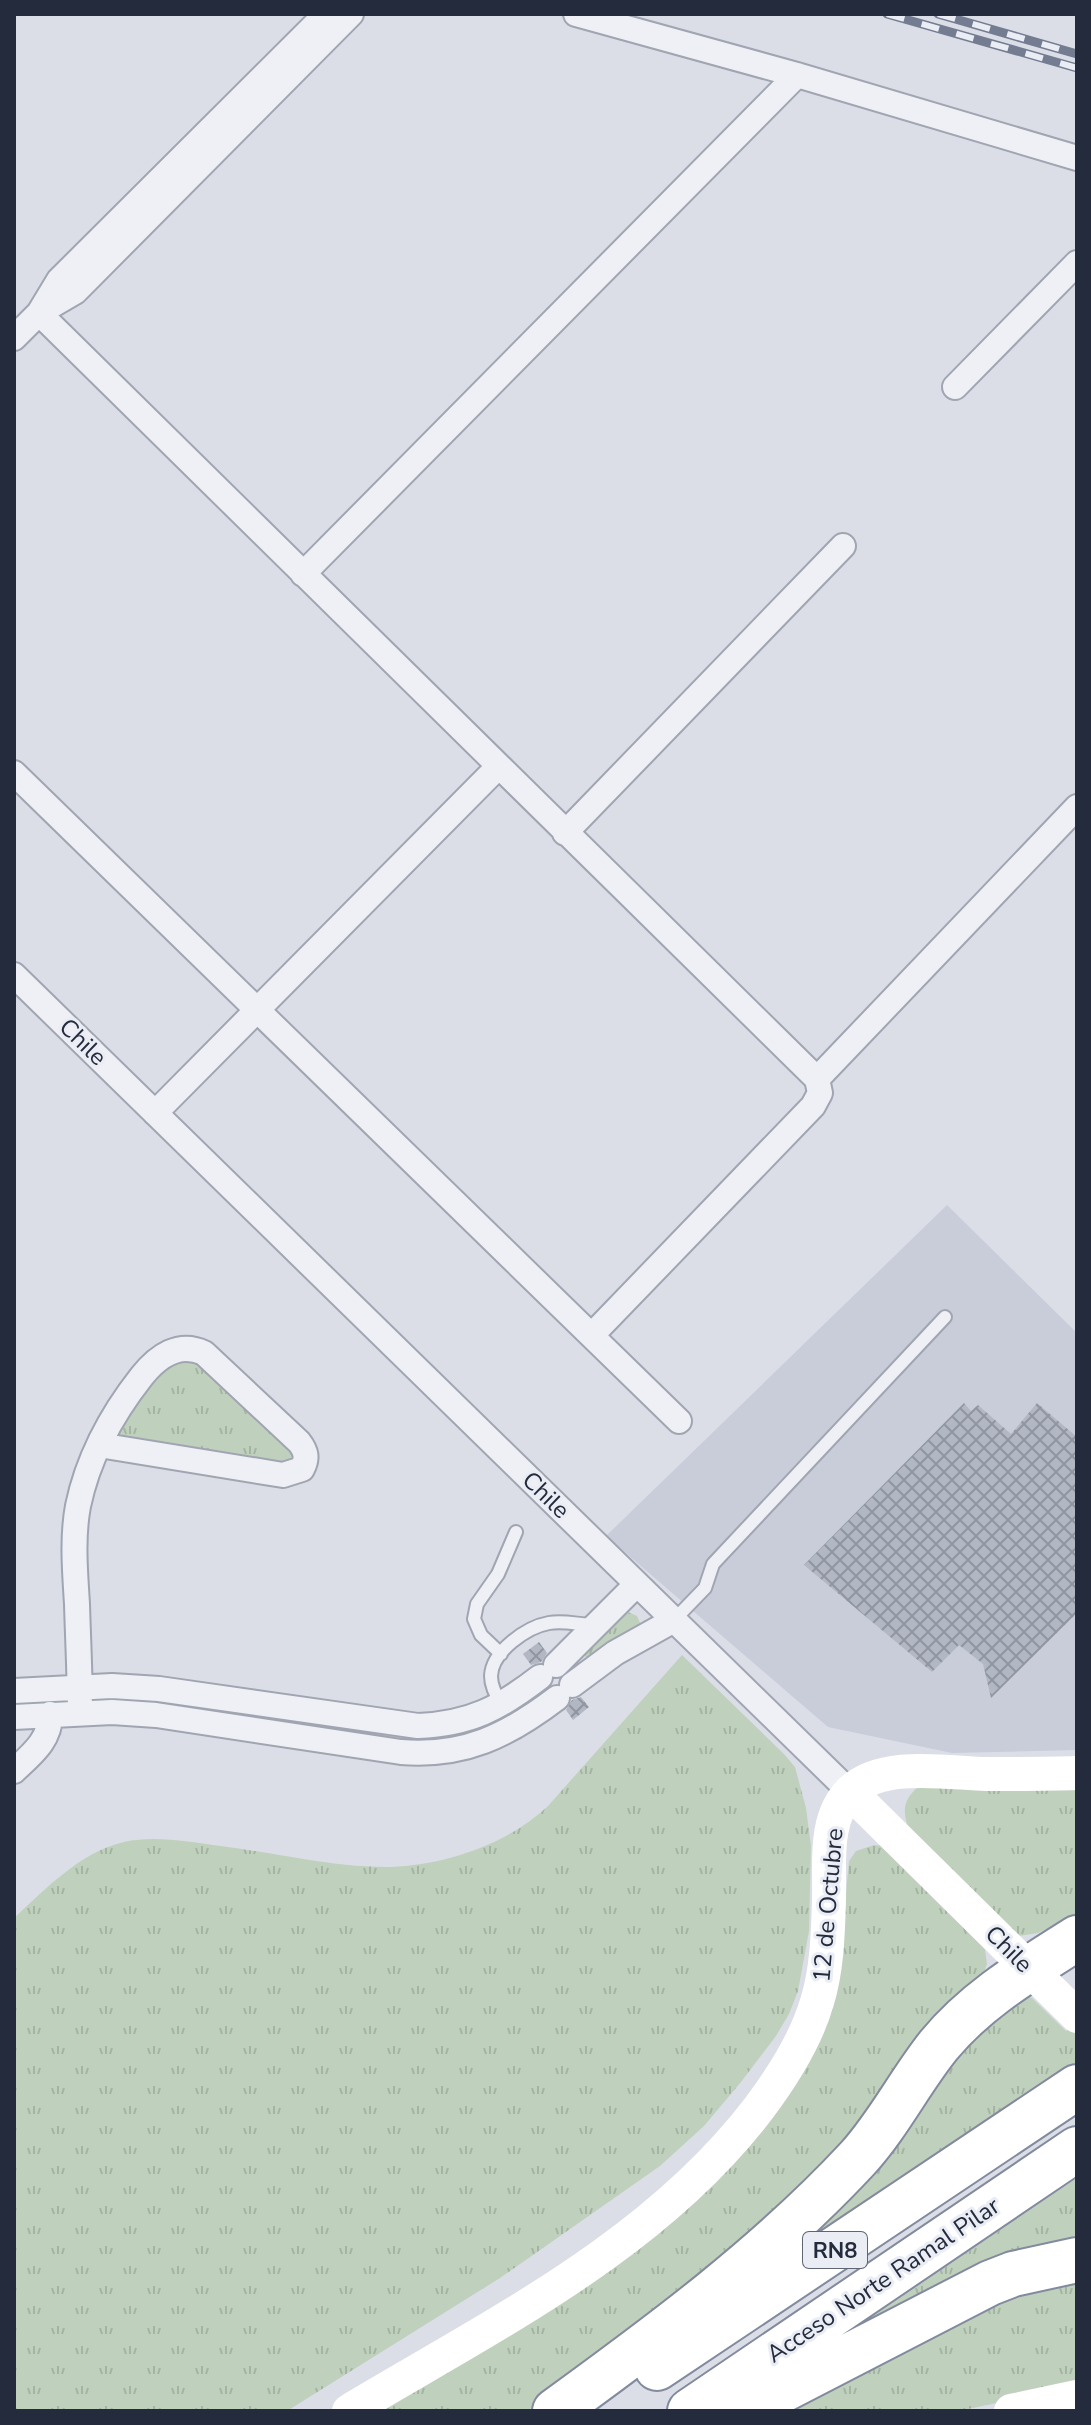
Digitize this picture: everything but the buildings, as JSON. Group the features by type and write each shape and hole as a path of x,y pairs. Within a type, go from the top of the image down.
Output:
{"highway":[{"path":"555,2411 705,2297 824,2193 860,2156 939,2045 962,2020 995,1990 1077,1938"},
{"name":"RN8","path":"592,2411 1077,2087"},
{"name":"Acceso Norte Ramal Pilar","path":"690,2411 1077,2149"},
{"path":"742,2411 990,2283 1013,2274 1077,2260"}],"street":[{"path":"14,338 39,313 59,280 326,14"},
{"path":"39,313 75,292 351,14"},
{"path":"576,14 797,75 1077,158"},
{"path":"303,574 797,75"},
{"path":"955,387 1077,263"},
{"path":"39,313 817,1079 820,1093 813,1106 592,1335"},
{"path":"565,833 843,546"},
{"path":"155,1113 498,767"},
{"path":"14,773 679,1421"},
{"path":"817,1079 1077,807"},
{"name":"Chile","path":"14,975 1074,2013"},
{"path":"80,1713 75,1529 83,1489 99,1445 107,1426 146,1372 167,1354 186,1347 195,1348 214,1359 299,1442 304,1449 306,1462 302,1469 283,1475 99,1445"},
{"path":"14,1691 80,1687 159,1689 418,1726 455,1723 502,1705 555,1665 637,1584"},
{"path":"14,1717 112,1712 172,1717 417,1753 460,1749 502,1737 647,1633 674,1620"},
{"path":"555,1665 572,1686"},
{"path":"502,1705 502,1737"},
{"path":"14,1771 46,1737 50,1714"},
{"path":"850,1792 873,1779 910,1771 1077,1773"},
{"name":"12 de Octubre","path":"349,2411 576,2275 677,2198 744,2128 785,2069 817,2004 827,1945 832,1834 840,1806 850,1792"},
{"path":"1011,2411 1067,2403"}],"lane":[{"path":"674,1620 705,1588 713,1564 945,1317"},
{"path":"501,1654 481,1635 474,1619 477,1604 498,1574 516,1532"},
{"path":"502,1705 491,1678 501,1654 532,1629 551,1622 597,1625"}],"shaded area":[{"path":"947,1205 1077,1333 1077,1750 952,1753 828,1727 606,1536"}],"green space":[{"path":"189,1354 244,1399 297,1457 292,1464 124,1440 118,1432 119,1426 159,1370"},
{"path":"628,1612 637,1616 641,1625 589,1660 584,1655 598,1636 615,1619"},
{"path":"682,1655 795,1767 806,1808 811,1846 809,1931 798,1991 776,2036 704,2126 660,2166 500,2278 287,2411 14,2411 14,1918 78,1863 108,1847 136,1840 185,1841 370,1867 433,1862 475,1850 514,1831 548,1806"},
{"path":"146,1698 463,1728 494,1728 428,1747 105,1702"},
{"path":"1077,1783 1077,1914 1038,1933 1019,1936 909,1830 905,1817 907,1801 918,1787"},
{"path":"874,1845 885,1846 985,1949 987,1964 983,1975 827,2173 621,2349 527,2411 365,2411 725,2163 842,1934 849,1861 856,1851"},
{"path":"1024,1995 1032,1998 1066,2031 1077,2023 1077,2062 714,2303 954,2049"},
{"path":"1077,2178 1077,2249 854,2329"},
{"path":"1077,2268 1077,2386 959,2411 758,2411 792,2393"}],"railway":[{"path":"887,14 1077,68"},
{"path":"938,14 1077,54"}]}
